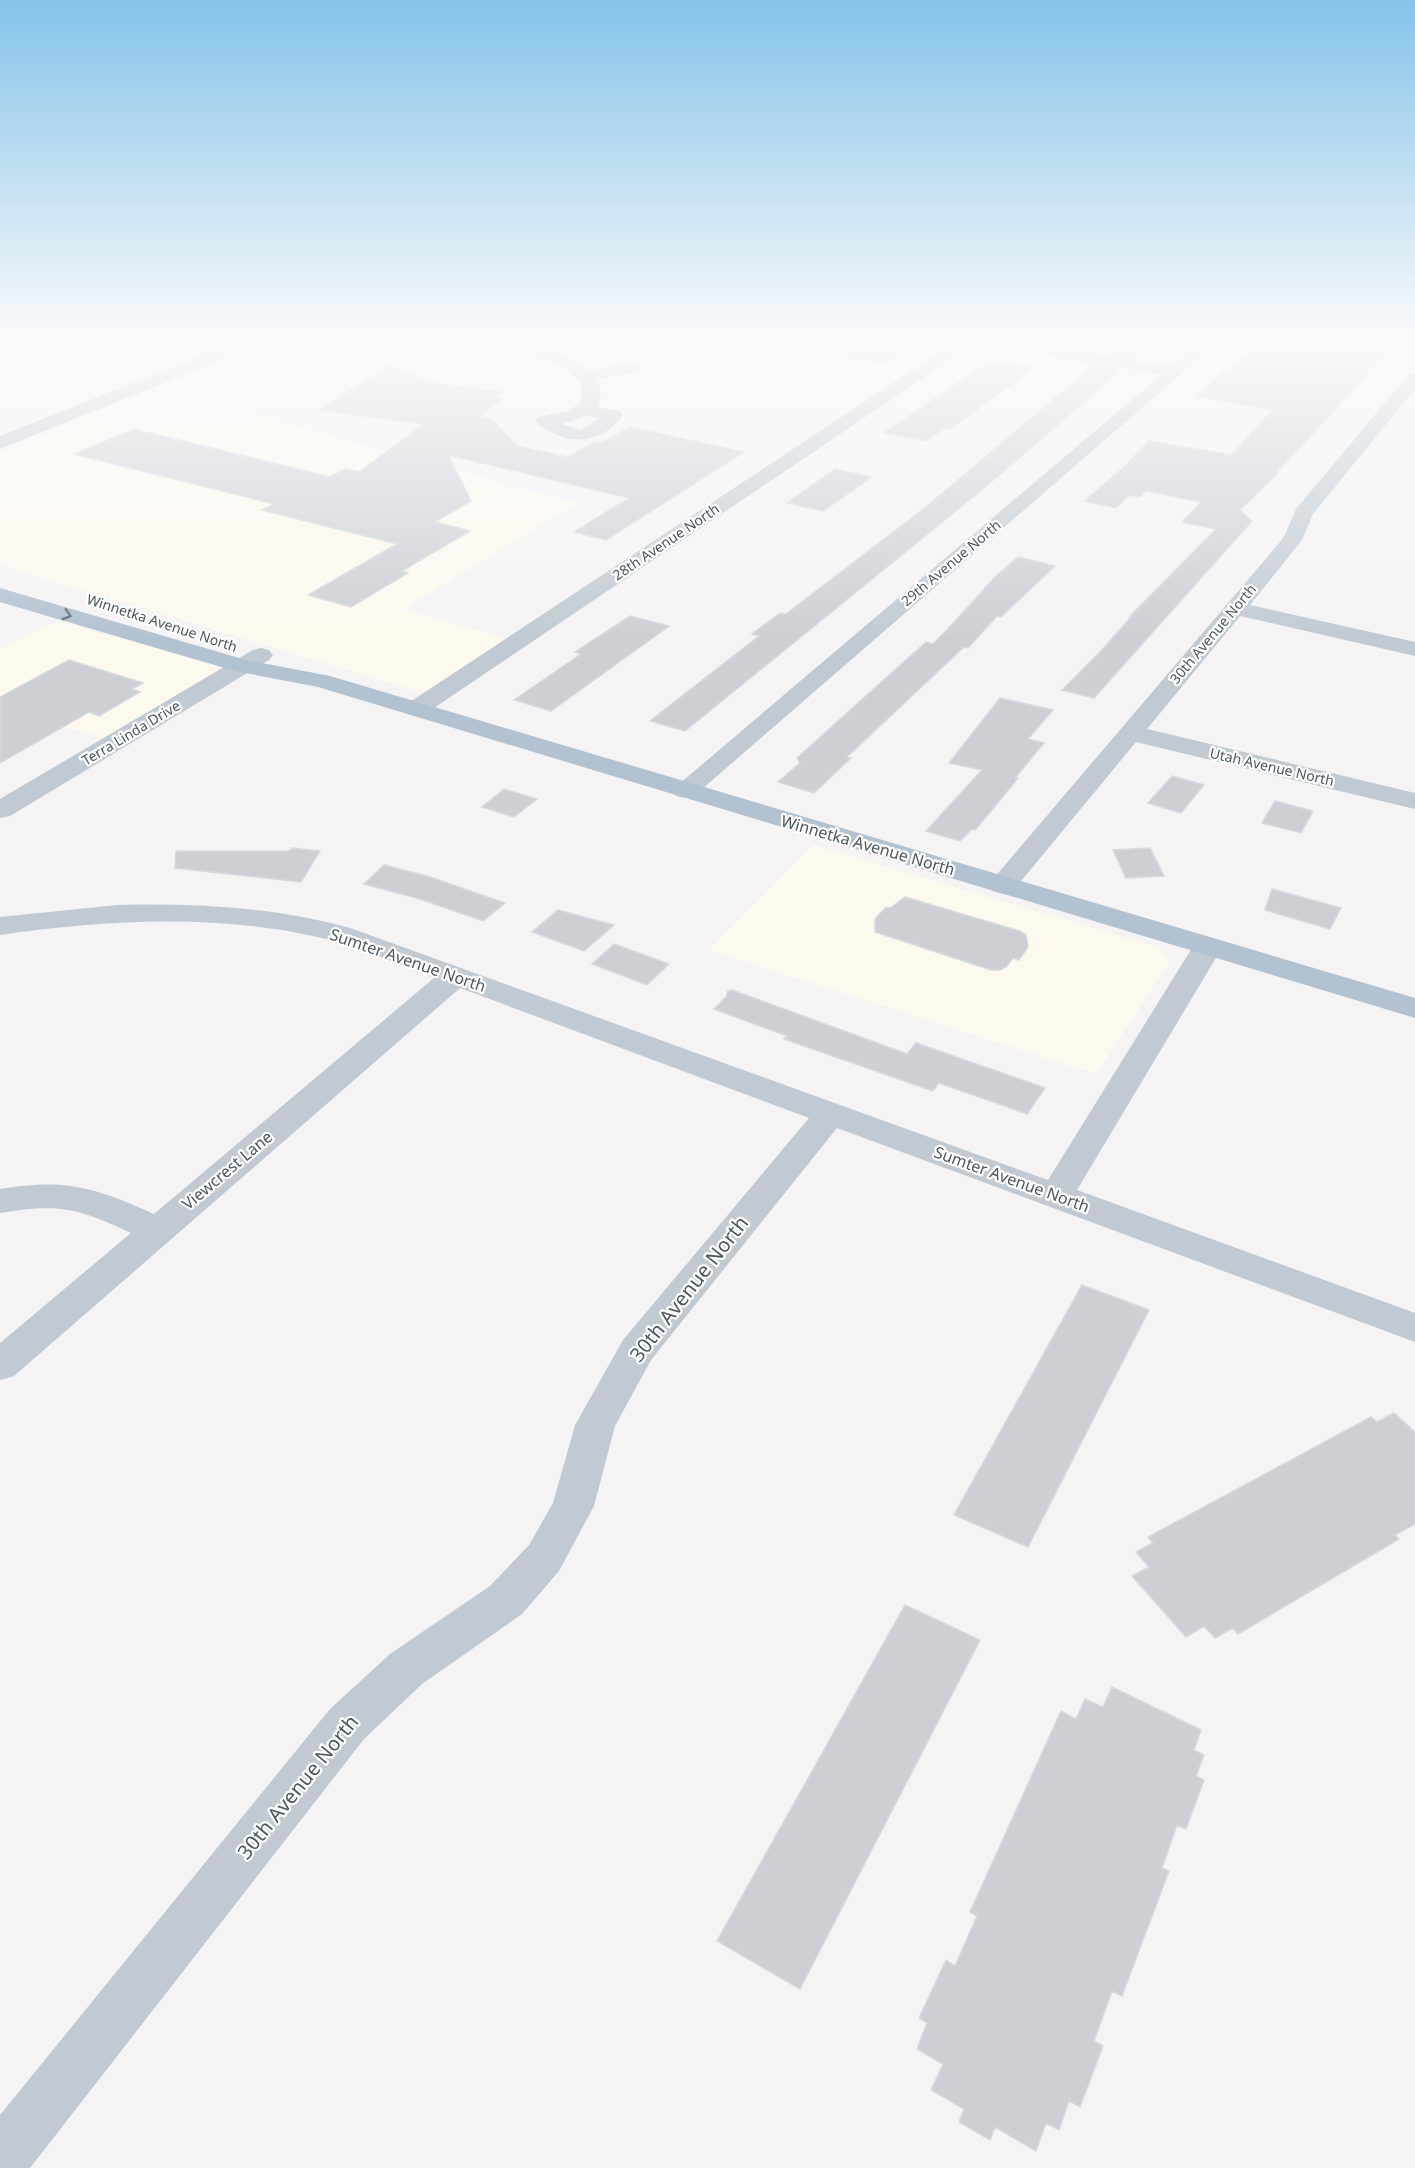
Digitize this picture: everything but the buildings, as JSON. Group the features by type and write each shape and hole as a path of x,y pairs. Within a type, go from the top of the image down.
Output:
{"main road":[{"name":"Winnetka Avenue North","path":"62,591 252,660"},
{"name":"Winnetka Avenue North","path":"0,595 252,660 1415,1008"}],"street":[{"path":"0,443 14,437"},
{"name":"28th Avenue North","path":"416,709 821,437"},
{"name":"29th Avenue North","path":"685,790 1099,437"},
{"name":"30th Avenue North","path":"1003,885 1295,536 1303,513 1366,437"},
{"path":"1235,608 1415,649"},
{"name":"Terra Linda Drive","path":"0,810 252,660"},
{"name":"Utah Avenue North","path":"1130,733 1415,801"},
{"name":"Sumter Avenue North","path":"0,926 101,914 166,912 238,917 313,928 368,943 1415,1328"},
{"path":"1056,1195 1208,946"},
{"name":"Viewcrest Lane","path":"0,1365 455,976"},
{"name":"30th Avenue North","path":"0,2160 347,1724 405,1669 506,1600 544,1558 573,1506 595,1425 637,1350 830,1114"},
{"path":"0,1201 39,1195 75,1198 108,1208 157,1230"}],"shaded area":[{"path":"38,437 334,437 577,503 403,609 508,639 430,690 420,692 0,565 0,453"},
{"path":"58,621 217,666 217,670 104,739 0,706 0,650"},
{"path":"813,845 1160,948 1169,963 1096,1074 709,950"}]}
